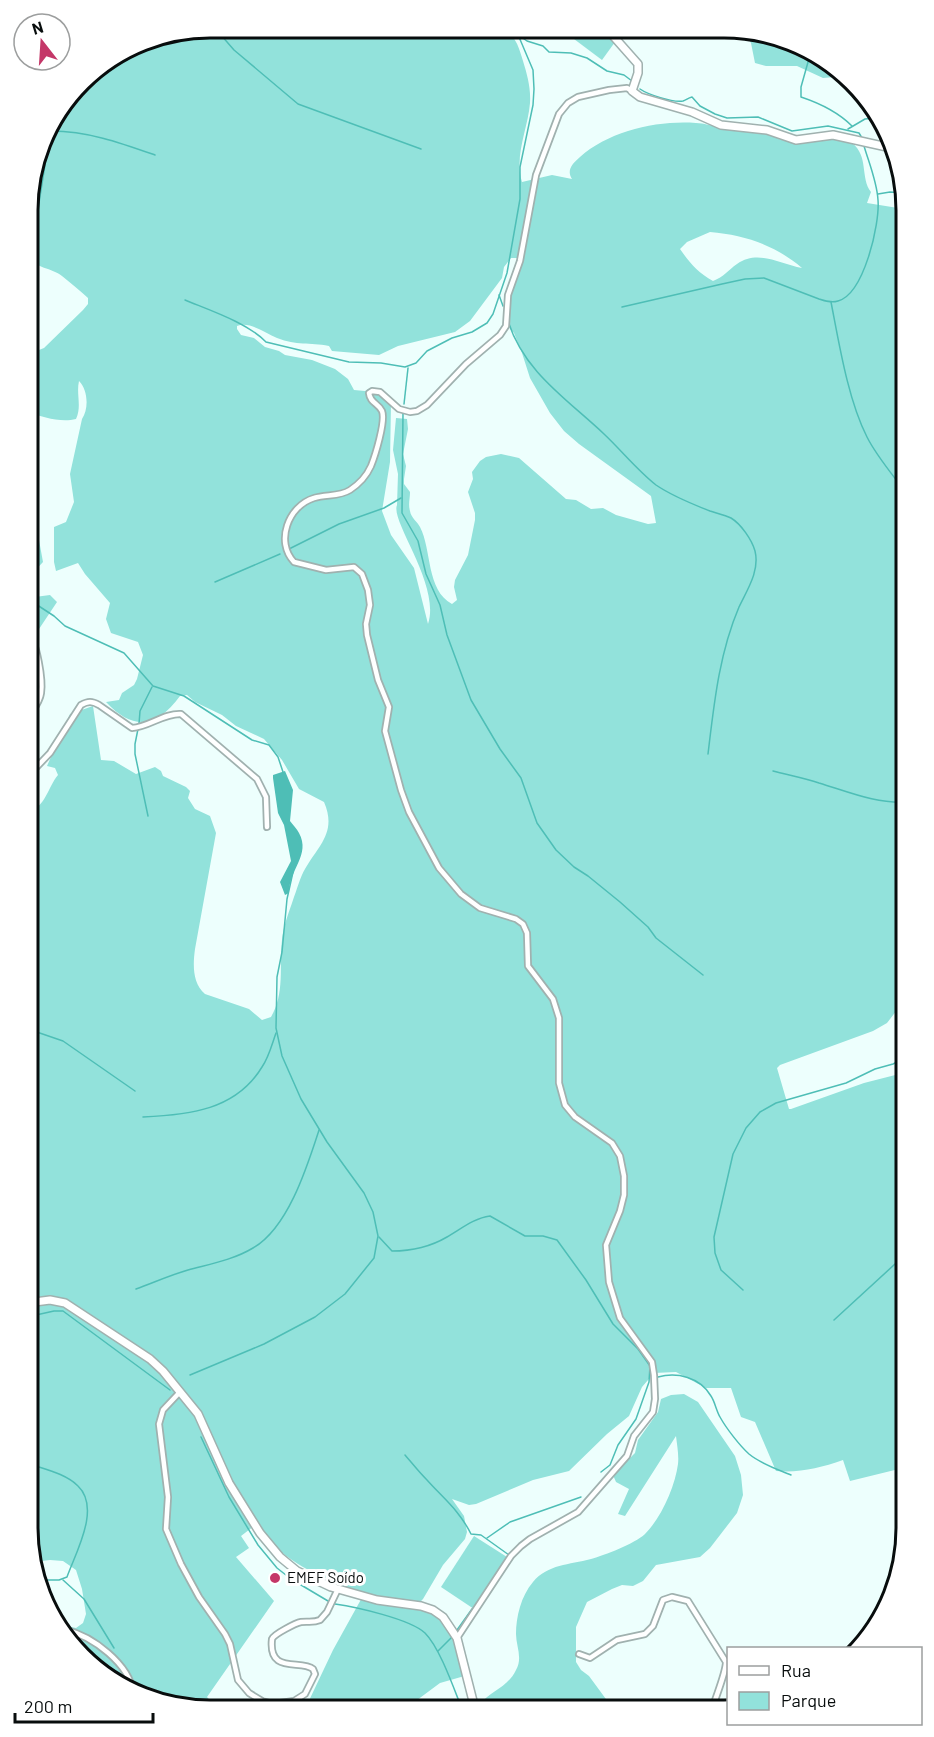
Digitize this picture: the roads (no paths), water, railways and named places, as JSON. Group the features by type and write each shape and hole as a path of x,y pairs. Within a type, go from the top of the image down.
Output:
{"street":[{"path":"615,38 638,63 638,73 632,91"},
{"path":"457,1638 511,1557 530,1539 578,1512 627,1456 634,1436 653,1412 655,1393 652,1362 620,1318 609,1282 606,1245 623,1203 625,1186 623,1168 620,1156 612,1143 575,1117 565,1104 559,1083 559,1018 553,999 528,966 527,933 524,924 516,919 480,908 461,894 439,868 409,813 385,731 389,707 378,680 367,635 369,598 362,574 354,567 326,570 294,562 286,549 284,533 288,523 304,502 313,498 342,494 358,484 366,475 375,453 383,418 382,412 370,399 370,392 373,390 380,392 399,409 417,411 427,405 466,364 500,335 506,326 508,296 520,261 536,175 559,114 568,103 578,97 627,88 640,97 692,112 721,125 767,130 796,140 834,135 884,146"},
{"path":"38,658 41,691 38,701"},
{"path":"38,766 50,753 85,703 94,702 132,728 181,714 257,779 266,797 267,827"},
{"path":"38,1302 50,1300 65,1303 156,1365 198,1414 229,1484 248,1515 271,1548 297,1571 338,1589 377,1600 428,1608 443,1617 457,1638 473,1700"},
{"path":"179,1393 167,1405 159,1418 168,1497 167,1534 194,1589 225,1634 238,1680 249,1693 260,1700"},
{"path":"296,1700 305,1694 315,1674 306,1665 291,1666 279,1660 273,1650 272,1639 278,1632 298,1623 320,1620 327,1612 338,1589"},
{"path":"579,1654 590,1658 617,1640 645,1634 653,1626 663,1600 672,1597 688,1601 726,1662 715,1700"},
{"path":"73,1632 86,1636 101,1648 126,1672 130,1680"}],"waterway":[{"path":"224,38 234,50 298,104 421,149"},
{"path":"185,300 239,323 266,342 349,362 381,363 405,367 416,363 427,351 452,338 472,332 487,323 493,314 507,273 520,199 520,167 533,105 533,70 519,38"},
{"path":"523,38 543,46 549,52 571,53 587,58 607,71 624,75 632,81"},
{"path":"809,59 801,87 801,97 828,109 852,126"},
{"path":"640,89 673,101 683,101 692,97 700,106 727,118 758,117 792,131 828,126 859,133 862,138"},
{"path":"848,129 865,119 871,118"},
{"path":"56,131 91,135 155,155"},
{"path":"622,307 745,279 764,278 826,301 838,301 847,296 856,286 863,272 873,241 878,211 876,186 864,146"},
{"path":"38,209 47,155"},
{"path":"878,194 895,192"},
{"path":"499,295 503,306"},
{"path":"831,302 854,406 867,437 896,479"},
{"path":"508,321 525,355 548,384 604,434 649,479 662,489 682,499 731,518 742,528 751,542 755,551 756,566 727,643 718,679 708,754"},
{"path":"404,404 408,368"},
{"path":"403,413 402,513 418,541 426,574 440,605 447,635 471,700 500,749 521,778 537,823 556,850 574,867 620,902 648,927 656,938 703,975"},
{"path":"289,549 339,524 384,508 401,498"},
{"path":"215,582 280,554"},
{"path":"38,606 65,626 124,653 153,686 184,696 252,740 269,745 278,757 283,772"},
{"path":"139,724 140,711 152,687"},
{"path":"138,729 135,754 148,816"},
{"path":"773,771 873,799 896,802"},
{"path":"190,1375 264,1344 315,1317 345,1294 374,1258 378,1236 373,1212 364,1193 327,1142 301,1099 282,1056 276,1028 277,977 287,899 293,872"},
{"path":"38,1032 63,1041 135,1091"},
{"path":"143,1117 194,1112 225,1101 239,1093 264,1063 276,1033"},
{"path":"743,1290 721,1270 715,1253 714,1237 733,1154 746,1128 760,1112 776,1103 846,1083 875,1069 896,1062"},
{"path":"136,1289 181,1272 237,1256 265,1239 286,1212 295,1195 319,1130"},
{"path":"379,1237 392,1251 414,1249 434,1243 473,1221 490,1216 525,1236 543,1236 557,1240 586,1280 613,1324 638,1349 650,1366 649,1382 636,1419 618,1445 610,1465 601,1472"},
{"path":"834,1320 896,1263"},
{"path":"38,1315 63,1311 170,1390"},
{"path":"658,1377 680,1376 701,1384 714,1401 726,1426 745,1451 754,1458 791,1475"},
{"path":"201,1437 229,1497 258,1545 277,1568 328,1601"},
{"path":"405,1455 456,1511 471,1534 481,1535 509,1555"},
{"path":"38,1467 73,1482 84,1495 87,1506 84,1530 67,1577 59,1580 46,1580"},
{"path":"487,1538 510,1522 581,1497"},
{"path":"63,1580 84,1599 114,1648"},
{"path":"335,1604 395,1618 425,1633 441,1658 459,1700"},
{"path":"457,1630 472,1609"},
{"path":"438,1651 452,1637"}],"place":[{"name":"EMEF Soído","path":"275,1578"}]}
